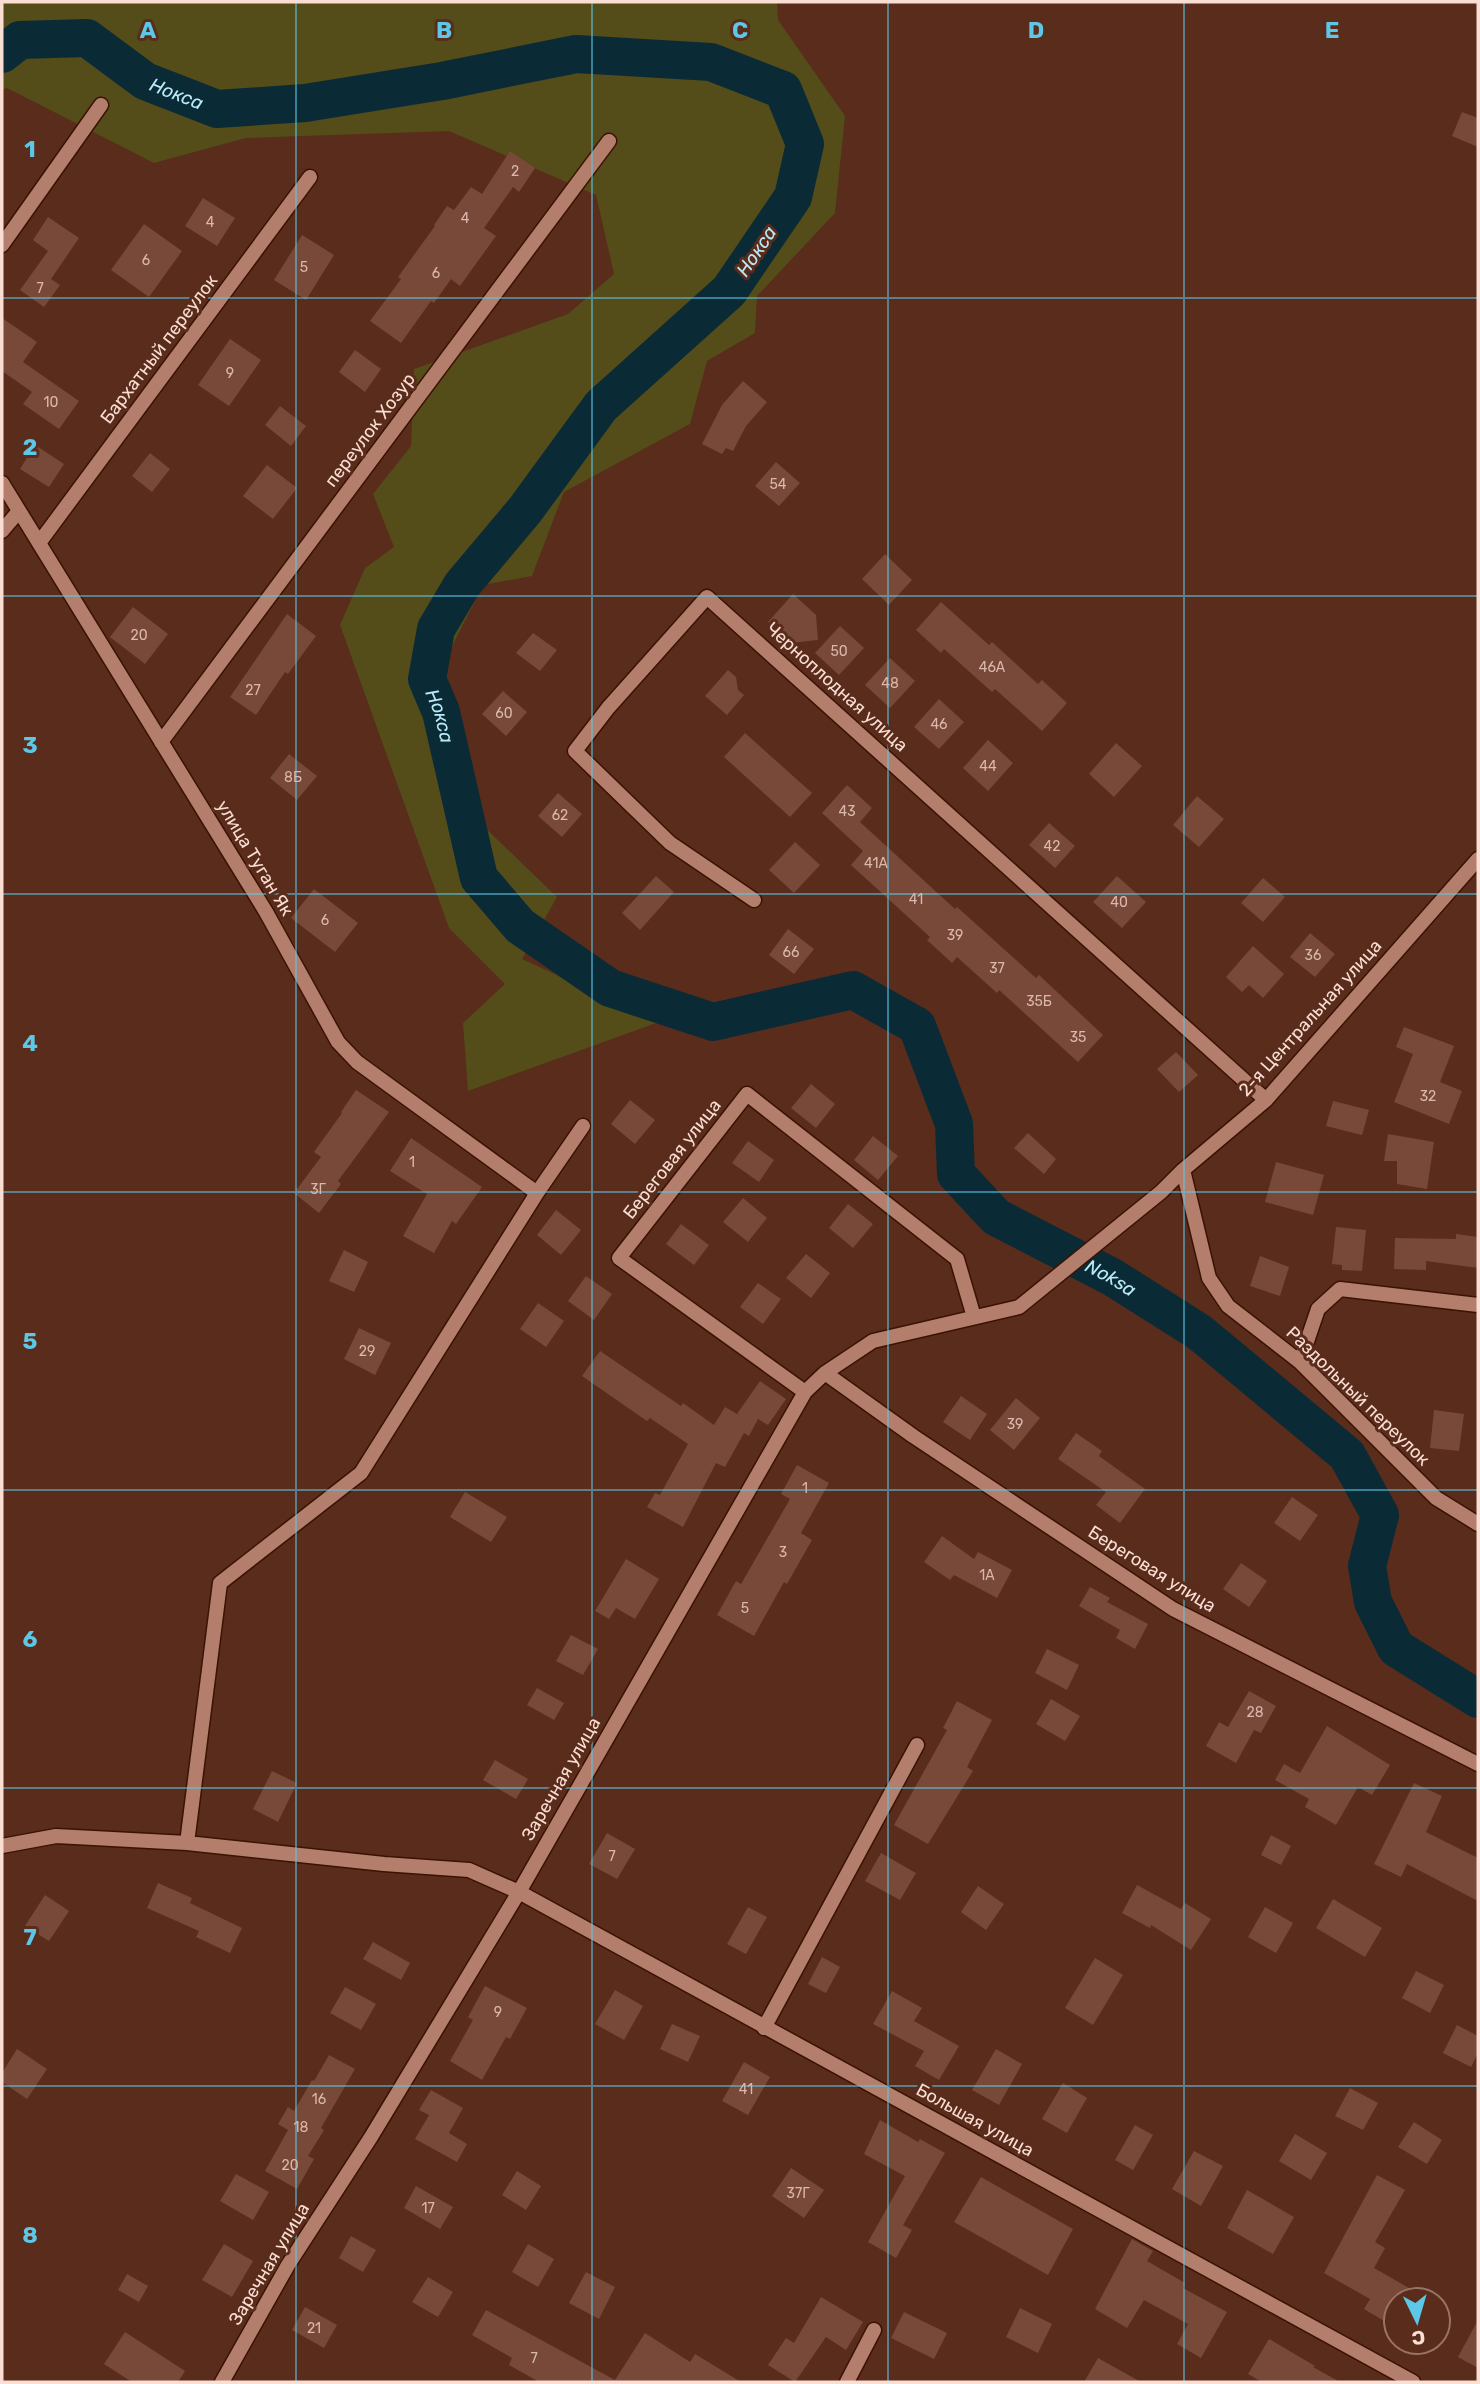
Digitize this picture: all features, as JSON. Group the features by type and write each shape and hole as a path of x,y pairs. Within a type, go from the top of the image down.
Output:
{"street":[{"path":"2,246 101,105"},
{"name":"переулок Хозур","path":"161,742 609,141"},
{"name":"Бархатный переулок","path":"39,543 310,177"},
{"name":"улица Туган Як","path":"2,483 266,912 338,1042 357,1062 537,1193"},
{"path":"2,531 19,511"},
{"name":"Черноплодная улица","path":"754,900 670,843 575,751 608,708 707,597 1266,1100"},
{"name":"2-я Центральная улица","path":"1019,1307 1160,1192 1266,1100 1478,859"},
{"name":"Береговая улица","path":"805,1392 619,1258 747,1094 957,1259 974,1317"},
{"path":"187,1843 220,1583 361,1474 537,1193 583,1126"},
{"name":"Раздольный переулок","path":"1183,1170 1209,1278 1228,1306 1300,1362 1436,1498 1478,1524"},
{"path":"1300,1362 1318,1309 1340,1289 1478,1305"},
{"name":"Заречная улица","path":"222,2382 288,2264 372,2137 519,1892 805,1392 825,1373 873,1341 1019,1307"},
{"name":"Береговая улица","path":"825,1373 924,1443 1173,1609 1478,1764"},
{"path":"764,2028 917,1745"},
{"name":"Большая улица","path":"2,1846 56,1836 187,1843 468,1870 519,1892 1413,2382"},
{"path":"847,2382 874,2330"}],"shaded area":[{"path":"2,2 777,2 778,20 845,116 835,213 757,296 755,333 707,361 690,424 564,492 532,576 483,585 444,662 475,818 557,897 522,959 659,1022 468,1091 463,1023 505,984 449,928 340,625 365,568 394,547 373,494 411,446 414,369 568,314 614,274 596,195 449,131 246,138 154,163 7,88 2,90"}],"building":[{"path":"1462,112 1478,118 1478,147 1452,136"},
{"path":"510,151 535,168 519,192 513,187 484,228 496,236 460,286 451,279 434,303 431,301 401,343 370,321 401,279 398,277 447,206 454,210 471,187 482,194"},
{"path":"203,198 235,218 217,246 185,226"},
{"path":"48,217 79,238 51,279 60,285 44,307 20,290 48,251 33,240"},
{"path":"144,224 182,251 149,297 111,270"},
{"path":"302,235 334,255 306,300 274,280"},
{"path":"2,318 37,342 23,362 79,401 59,429 23,404 32,392 2,371"},
{"path":"230,339 261,360 229,406 198,385"},
{"path":"355,350 381,369 365,392 339,372"},
{"path":"743,381 767,402 746,426 733,451 726,448 722,454 702,444 722,405"},
{"path":"280,406 306,426 291,446 265,425"},
{"path":"35,445 64,464 49,487 20,469"},
{"path":"150,453 170,469 152,492 132,476"},
{"path":"776,462 800,483 779,506 755,486"},
{"path":"267,465 297,488 273,519 243,496"},
{"path":"885,554 912,580 889,605 862,579"},
{"path":"793,594 816,615 818,640 790,643 768,622"},
{"path":"941,602 989,645 992,642 1038,684 1042,680 1067,703 1042,731 995,689 992,692 944,649 941,653 916,630"},
{"path":"133,607 168,634 145,664 110,637"},
{"path":"287,614 316,636 288,674 285,672 256,715 230,697"},
{"path":"840,626 864,648 839,675 815,653"},
{"path":"533,633 557,650 540,671 516,653"},
{"path":"890,658 915,681 890,708 865,685"},
{"path":"728,670 736,677 738,690 744,695 727,715 705,696"},
{"path":"503,691 527,712 506,736 482,714"},
{"path":"939,699 964,722 939,749 914,727"},
{"path":"745,733 812,793 790,817 724,757"},
{"path":"988,740 1013,763 988,791 963,768"},
{"path":"1116,743 1142,766 1114,797 1089,774"},
{"path":"289,754 317,776 297,800 270,778"},
{"path":"847,785 872,808 860,822 955,909 957,907 1036,978 1039,975 1103,1035 1078,1062 999,990 997,993 957,957 952,963 927,940 930,937 851,865 863,851 822,813"},
{"path":"558,793 582,814 562,837 538,816"},
{"path":"1197,796 1224,819 1199,847 1173,825"},
{"path":"1049,823 1075,846 1055,868 1029,845"},
{"path":"795,842 820,865 794,893 769,870"},
{"path":"656,876 674,892 640,930 622,913"},
{"path":"1117,876 1146,902 1122,928 1093,902"},
{"path":"1263,878 1285,897 1263,922 1241,903"},
{"path":"314,889 358,923 335,952 291,918"},
{"path":"788,929 814,949 794,974 769,955"},
{"path":"1310,933 1335,954 1315,977 1290,957"},
{"path":"1253,946 1284,974 1263,998 1249,985 1242,992 1226,977"},
{"path":"1404,1027 1454,1046 1440,1082 1462,1091 1449,1124 1394,1102 1413,1054 1396,1047"},
{"path":"1176,1052 1198,1075 1179,1092 1157,1069"},
{"path":"811,1084 835,1104 816,1128 791,1108"},
{"path":"356,1090 389,1112 338,1181 341,1184 319,1213 294,1193 321,1157 314,1152"},
{"path":"630,1100 655,1120 635,1144 611,1124"},
{"path":"1333,1101 1369,1110 1362,1135 1326,1126"},
{"path":"1028,1133 1056,1159 1044,1174 1014,1148"},
{"path":"1388,1134 1434,1142 1427,1189 1397,1184 1397,1161 1384,1161"},
{"path":"873,1136 898,1156 878,1180 854,1160"},
{"path":"411,1138 482,1187 456,1224 452,1221 434,1253 403,1236 427,1194 390,1171"},
{"path":"748,1141 774,1160 759,1182 732,1163"},
{"path":"1276,1162 1324,1175 1313,1215 1265,1202"},
{"path":"743,1198 767,1218 748,1242 723,1222"},
{"path":"848,1204 873,1224 853,1248 829,1228"},
{"path":"556,1210 581,1230 561,1255 537,1235"},
{"path":"681,1224 709,1245 694,1265 666,1244"},
{"path":"1336,1227 1366,1230 1362,1271 1342,1270 1342,1265 1332,1264"},
{"path":"1456,1234 1478,1237 1478,1268 1426,1261 1426,1270 1394,1269 1395,1238 1456,1239"},
{"path":"344,1250 368,1262 354,1292 329,1281"},
{"path":"806,1254 830,1273 811,1298 786,1278"},
{"path":"1260,1256 1289,1267 1280,1296 1250,1286"},
{"path":"586,1276 612,1294 594,1320 568,1301"},
{"path":"758,1283 781,1299 763,1324 740,1307"},
{"path":"538,1303 564,1321 546,1347 520,1329"},
{"path":"359,1328 391,1343 375,1375 344,1359"},
{"path":"600,1351 714,1425 725,1407 737,1414 760,1381 786,1399 768,1425 758,1419 749,1436 744,1433 725,1467 716,1463 683,1527 647,1507 655,1493 660,1495 688,1444 650,1418 647,1421 582,1376"},
{"path":"961,1396 987,1414 970,1440 943,1422"},
{"path":"1016,1398 1040,1418 1014,1450 990,1430"},
{"path":"1434,1410 1464,1414 1459,1451 1430,1448"},
{"path":"1076,1433 1102,1451 1099,1456 1145,1489 1120,1523 1096,1505 1106,1492 1058,1459"},
{"path":"797,1465 829,1483 801,1533 812,1540 787,1584 784,1582 754,1636 717,1615 736,1581 741,1584 790,1499 781,1494"},
{"path":"465,1492 507,1517 491,1542 450,1517"},
{"path":"1292,1497 1318,1515 1300,1541 1274,1523"},
{"path":"942,1536 974,1559 978,1552 1012,1570 997,1598 954,1575 950,1580 924,1562"},
{"path":"626,1559 659,1579 635,1619 616,1608 609,1619 595,1611"},
{"path":"1241,1563 1267,1581 1249,1607 1223,1589"},
{"path":"1090,1587 1110,1598 1107,1602 1148,1624 1135,1649 1116,1638 1120,1630 1079,1606"},
{"path":"571,1635 598,1649 583,1675 556,1661"},
{"path":"1047,1649 1079,1665 1067,1690 1035,1673"},
{"path":"537,1688 564,1703 554,1720 527,1705"},
{"path":"1249,1691 1276,1706 1261,1733 1254,1730 1236,1763 1206,1746 1219,1722 1228,1727"},
{"path":"1051,1699 1080,1716 1065,1741 1036,1724"},
{"path":"957,1701 992,1720 967,1767 973,1771 928,1844 894,1825 947,1730 943,1728"},
{"path":"1327,1726 1390,1765 1372,1795 1358,1787 1336,1825 1305,1807 1309,1799 1275,1780 1284,1764 1300,1773"},
{"path":"495,1760 528,1779 516,1799 483,1780"},
{"path":"272,1771 297,1783 278,1822 253,1809"},
{"path":"1414,1783 1442,1796 1426,1832 1478,1858 1478,1901 1407,1864 1401,1877 1374,1864"},
{"path":"607,1833 635,1849 617,1879 589,1864"},
{"path":"1271,1835 1291,1846 1281,1865 1261,1855"},
{"path":"881,1853 916,1873 900,1900 865,1881"},
{"path":"158,1883 192,1898 190,1903 242,1928 230,1953 196,1937 199,1931 147,1908"},
{"path":"1137,1885 1181,1909 1185,1903 1211,1919 1191,1950 1151,1925 1150,1928 1122,1913"},
{"path":"978,1886 1004,1904 986,1930 961,1912"},
{"path":"45,1895 69,1911 49,1941 25,1926"},
{"path":"1333,1899 1382,1928 1365,1957 1316,1928"},
{"path":"748,1907 767,1917 746,1954 727,1944"},
{"path":"1265,1907 1293,1923 1276,1953 1248,1937"},
{"path":"373,1942 410,1963 401,1980 363,1959"},
{"path":"822,1957 840,1967 826,1993 808,1984"},
{"path":"1095,1958 1123,1975 1093,2025 1065,2008"},
{"path":"1416,1971 1444,1985 1430,2013 1402,1998"},
{"path":"485,1986 527,2008 510,2039 506,2037 482,2080 450,2061 473,2020 468,2017"},
{"path":"345,1987 376,2004 361,2030 330,2013"},
{"path":"615,1990 643,2006 624,2040 595,2024"},
{"path":"892,1991 922,2008 914,2021 959,2046 939,2080 915,2066 924,2051 873,2024"},
{"path":"672,2024 700,2036 688,2062 660,2049"},
{"path":"1457,2025 1478,2036 1478,2053 1471,2067 1443,2053"},
{"path":"17,2049 47,2069 27,2099 2,2082 2,2073"},
{"path":"996,2049 1022,2064 999,2105 972,2090"},
{"path":"329,2055 355,2069 321,2128 324,2130 308,2156 314,2159 297,2189 265,2171 288,2130 278,2124 288,2107 294,2111"},
{"path":"744,2062 770,2077 748,2115 722,2101"},
{"path":"1063,2083 1087,2098 1067,2133 1042,2119"},
{"path":"1350,2088 1378,2103 1363,2130 1335,2116"},
{"path":"431,2090 463,2108 449,2133 467,2144 457,2162 415,2139 429,2115 419,2110"},
{"path":"880,2120 918,2142 920,2139 945,2153 903,2225 912,2230 896,2258 868,2242 905,2176 864,2154"},
{"path":"1414,2122 1442,2140 1427,2164 1398,2147"},
{"path":"1135,2125 1153,2135 1133,2170 1115,2160"},
{"path":"1295,2134 1327,2153 1311,2180 1279,2161"},
{"path":"1194,2151 1223,2166 1201,2206 1172,2189"},
{"path":"791,2168 824,2190 804,2218 772,2196"},
{"path":"517,2171 541,2186 526,2210 502,2195"},
{"path":"236,2174 269,2192 253,2220 220,2201"},
{"path":"1377,2175 1405,2190 1375,2242 1385,2248 1374,2268 1406,2286 1382,2286 1382,2320 1364,2309 1370,2299 1324,2273"},
{"path":"981,2177 1073,2229 1048,2275 954,2222"},
{"path":"416,2186 453,2207 440,2229 404,2208"},
{"path":"1247,2190 1294,2217 1273,2254 1227,2228"},
{"path":"351,2236 376,2250 363,2272 339,2258"},
{"path":"1132,2239 1153,2251 1147,2261 1185,2283 1183,2288 1227,2312 1201,2358 1177,2344 1188,2324 1144,2300 1127,2328 1095,2309"},
{"path":"224,2244 253,2261 232,2297 202,2280"},
{"path":"528,2244 554,2259 538,2287 512,2272"},
{"path":"586,2272 615,2287 599,2319 569,2303"},
{"path":"127,2274 148,2286 139,2302 118,2290"},
{"path":"428,2277 453,2292 438,2317 412,2302"},
{"path":"821,2297 863,2322 846,2350 826,2337 795,2382 768,2365 786,2338 794,2343"},
{"path":"305,2307 337,2325 324,2348 292,2330"},
{"path":"1020,2308 1052,2324 1038,2353 1006,2337"},
{"path":"486,2310 615,2380 645,2333 690,2362 695,2354 741,2382 539,2382 509,2365 512,2358 472,2335"},
{"path":"904,2312 947,2333 934,2359 891,2338"},
{"path":"1478,2320 1478,2368 1458,2357"},
{"path":"125,2332 185,2371 178,2382 132,2382 104,2364"},
{"path":"1269,2339 1340,2382 1262,2382 1248,2374"},
{"path":"1098,2358 1141,2382 1084,2382"}],"waterway":[{"name":"Нокса","path":"2,54 20,40 87,38 145,81 217,109 305,103 442,81 576,54 711,62 783,90 805,144 793,197 729,291 601,406 525,510 462,585 436,629 427,679 441,712 479,878 520,926 610,988 713,1022 853,990 917,1026 954,1124 956,1174 996,1217 1112,1277 1199,1332 1347,1455 1380,1515 1367,1566 1373,1602 1396,1648 1478,1699"}],"water label":[{"name":"Noksa","path":"1111,1278"}]}
